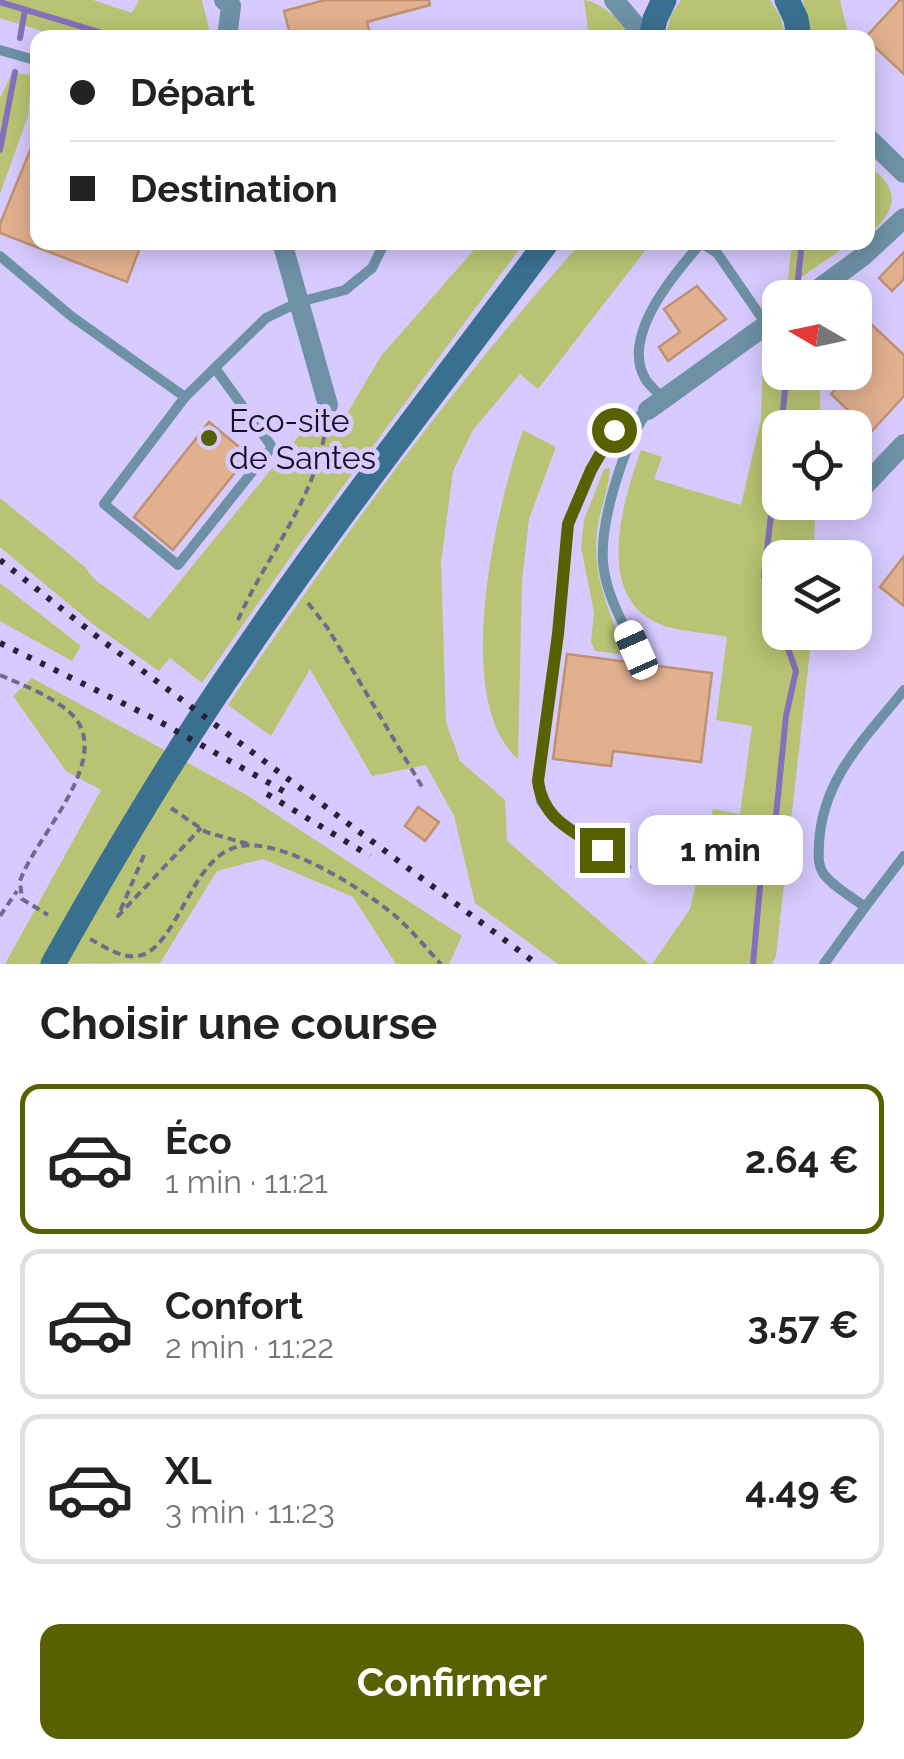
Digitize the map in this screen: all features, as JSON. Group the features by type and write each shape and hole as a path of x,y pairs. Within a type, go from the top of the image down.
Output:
{"main road":[{"path":"652,30 664,0"},
{"path":"787,0 796,30"},
{"path":"53,964 163,794 239,659 407,427 542,250"},
{"path":"498,312 556,250"}],"street":[{"path":"614,0 642,30"},
{"path":"228,30 235,2"},
{"path":"875,147 904,173"},
{"path":"875,245 904,218"},
{"path":"284,250 328,405"},
{"path":"830,280 870,250"},
{"path":"655,404 762,328"},
{"path":"872,478 904,444"}],"lane":[{"path":"0,50 30,59"},
{"path":"215,368 272,446 178,566 104,504 185,397 266,318 299,302 345,290 372,268 382,250"},
{"path":"655,404 644,377 640,342 664,286 695,250"},
{"path":"712,250 762,306"},
{"path":"0,256 71,316 185,397"},
{"path":"636,650 611,596 602,551 630,444 655,404"},
{"path":"626,867 553,818 541,801 538,781 568,524 591,470 614,430 655,404"},
{"path":"865,907 826,877 819,865 823,809 840,771 904,690"},
{"path":"824,964 904,856"}],"path":[{"path":"236,626 300,506 324,442 328,405"},
{"path":"292,584 328,627 424,790"},
{"path":"0,675 70,712 81,727 86,745 74,785 0,916"},
{"path":"163,794 203,830 311,864 364,894 395,916 441,964"},
{"path":"145,852 118,916 203,830"},
{"path":"90,939 121,955 146,953 159,942 209,866 230,849 252,846"},
{"path":"18,889 22,899 48,916"}],"green space":[{"path":"0,0 93,0 132,13 139,0 202,0 209,30 39,30 0,18"},
{"path":"584,0 612,14 627,30 588,30"},
{"path":"681,0 770,0 784,30 667,30"},
{"path":"803,0 840,0 847,30 808,30"},
{"path":"12,73 30,75 28,116 0,194 0,98"},
{"path":"875,171 886,183 892,200 875,229"},
{"path":"474,250 519,250 297,548 202,683 170,658 159,671 94,625 0,547 0,498 85,567 94,579 149,619 305,428 345,417 381,356"},
{"path":"575,250 646,250 538,389 520,374 473,430 453,471 441,563 446,722 460,761 505,800 507,841 649,964 558,964 475,903 454,816 426,765 372,776 310,669 271,736 228,705 397,468"},
{"path":"791,250 841,250 797,280 788,280"},
{"path":"762,386 762,390 820,390 820,410 762,410 762,520 815,520 814,540 762,540 762,650 810,650 776,956 772,964 652,964 690,909 713,809 740,814 752,726 716,720 727,637 657,623 637,609 625,590 619,568 619,543 627,493 641,450 662,457 654,479 741,505 761,419"},
{"path":"523,430 556,447 529,519 522,581 518,759 498,731 486,693 483,648 492,551"},
{"path":"610,468 597,531 597,564 604,595 627,655 595,651 591,642 594,613 581,547 584,520 604,469"},
{"path":"0,583 81,646 72,661 0,621"},
{"path":"32,678 245,794 462,936 449,964 396,964 353,897 263,859 217,871 160,963 5,964 101,790 66,771 13,696"}],"building":[{"path":"325,0 429,0 430,5 367,22 369,30 289,30 284,11"},
{"path":"904,0 904,74 875,47 872,30"},
{"path":"30,151 30,245 0,233 0,224"},
{"path":"44,250 139,250 127,282"},
{"path":"904,252 904,279 892,291 879,278"},
{"path":"697,286 726,319 668,361 659,347 680,332 664,309"},
{"path":"872,325 904,355 904,396 872,431 872,410 848,410 831,394 835,390 872,390"},
{"path":"209,422 249,455 173,550 134,517"},
{"path":"904,556 904,606 880,587"},
{"path":"567,654 712,673 701,762 613,751 611,766 553,759"},
{"path":"418,807 439,822 425,841 405,826"}],"waterway":[{"path":"0,2 93,30"},
{"path":"20,38 25,10"},
{"path":"0,150 15,72"},
{"path":"798,280 801,250"},
{"path":"783,410 785,390"},
{"path":"768,540 770,520"},
{"path":"753,964 762,865 775,826 786,716 796,671 788,650"}],"railway":[{"path":"0,560 100,639 537,964"},
{"path":"0,643 153,718 287,793"},
{"path":"267,794 370,856"}],"place":[{"name":"Eco-site de Santes","path":"209,438"}],"route":[{"path":"602,850 553,818 541,801 538,781 568,524 591,470 614,430"}]}
